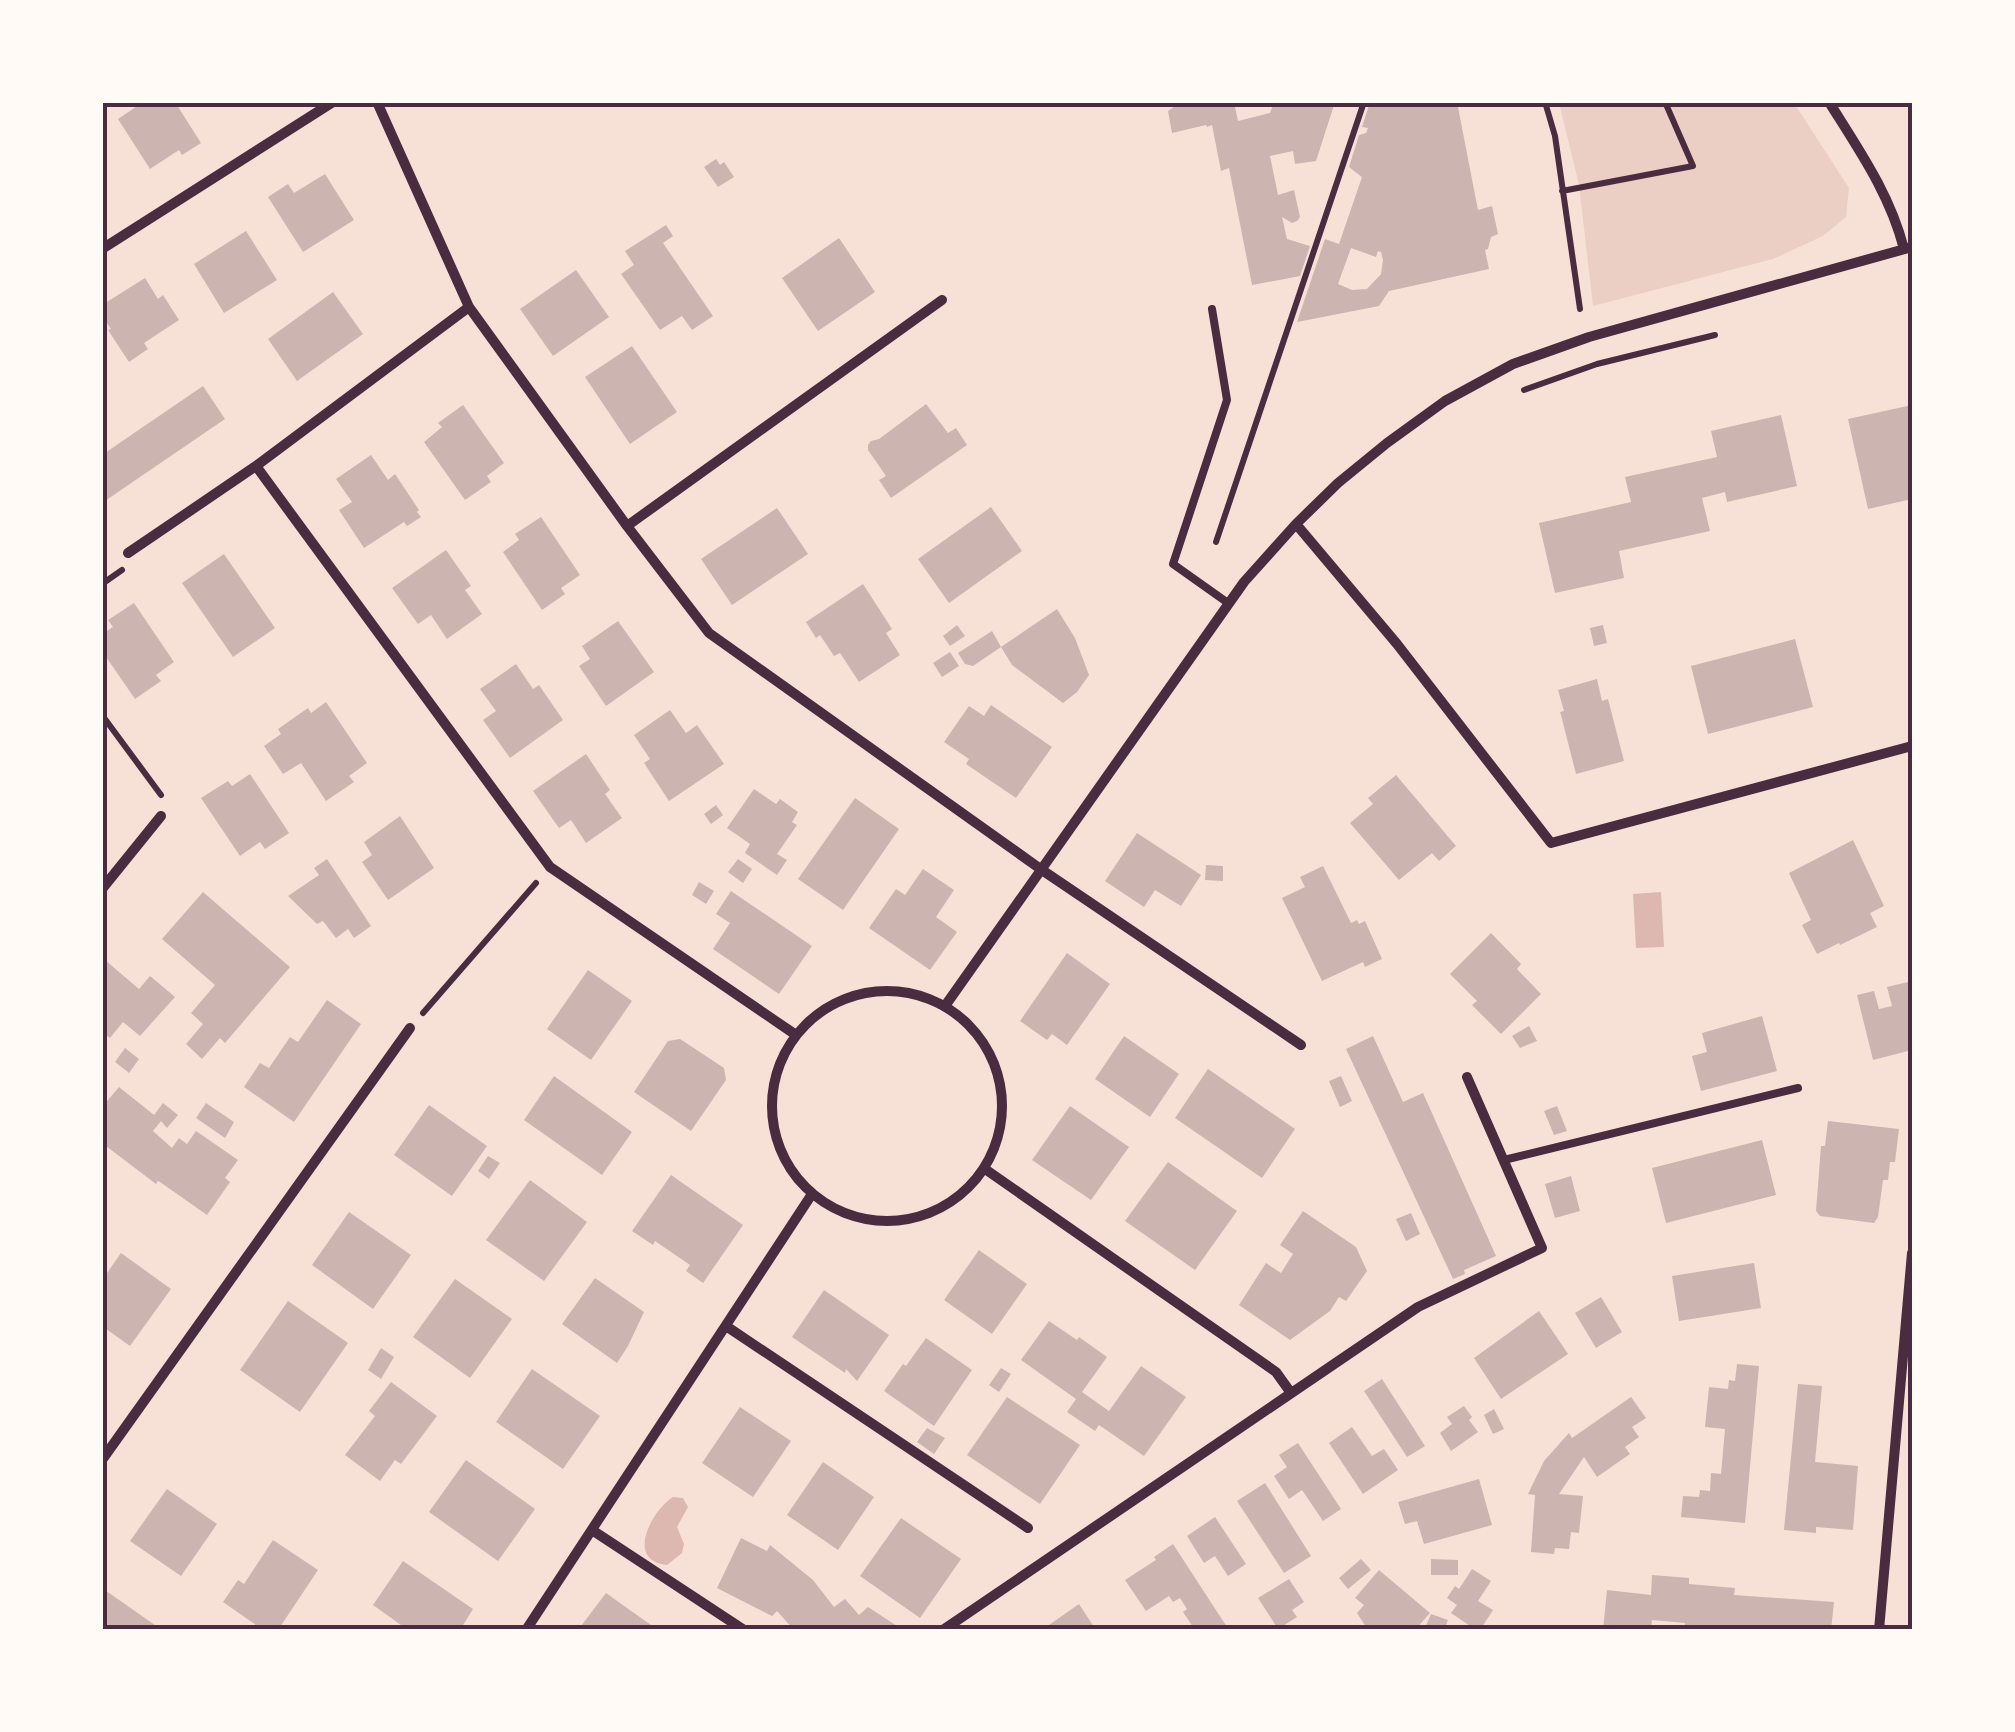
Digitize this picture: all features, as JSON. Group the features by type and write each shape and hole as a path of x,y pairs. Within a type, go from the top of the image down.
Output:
{"street":[{"path":"102,249 334,102"},
{"path":"377,102 468,307 709,633 1042,870 1302,1045"},
{"path":"944,1006 1228,603 1296,524 1387,443 1445,402 1513,364 1589,337 1908,248 1878,180 1829,102"},
{"path":"627,526 942,300"},
{"path":"128,553 256,466 468,307"},
{"path":"256,466 550,867 796,1035"},
{"path":"1296,524 1398,644 1551,843 1912,746"},
{"path":"102,889 160,816"},
{"path":"881,990 914,994 944,1006 974,1030 994,1062 1003,1098 1000,1135 985,1169 958,1198 924,1217 884,1223 846,1215 812,1194 789,1168 774,1135 771,1100 778,1066 796,1035 820,1012 849,997 881,990"},
{"path":"102,1460 410,1028"},
{"path":"943,1630 1418,1307 1542,1248 1467,1077"},
{"path":"985,1169 1276,1372 1291,1393"},
{"path":"526,1630 812,1194"},
{"path":"1879,1630 1912,1253"},
{"path":"726,1326 1028,1528"},
{"path":"1899,1387 1912,1388"},
{"path":"592,1530 744,1630"}],"lane":[{"path":"1212,308 1227,400 1174,564 1228,603"},
{"path":"1504,1160 1798,1088"}],"path":[{"path":"1216,542 1364,102"},
{"path":"1545,102 1555,136 1580,309"},
{"path":"1562,190 1693,166 1665,102"},
{"path":"1524,390 1597,364 1715,335"},
{"path":"102,715 168,804 160,816"},
{"path":"410,1028 550,867"}],"shaded area":[{"path":"1559,103 1794,103 1849,188 1846,217 1823,236 1773,259 1593,306 1579,185"},
{"path":"1661,892 1664,947 1636,948 1633,894"},
{"path":"673,1497 683,1498 688,1507 677,1527 684,1544 682,1553 667,1565 654,1562 645,1545 650,1524"}],"building":[{"path":"143,102 175,102 201,143 182,155 179,150 150,169 118,119"},
{"path":"1181,102 1234,102 1238,121 1270,113 1274,102 1335,102 1316,161 1295,164 1293,151 1270,156 1278,195 1294,190 1300,217 1292,223 1282,217 1287,239 1310,246 1300,276 1252,285 1229,168 1221,171 1212,125 1172,133 1168,111"},
{"path":"1370,102 1413,102 1411,106 1457,102 1478,210 1492,206 1498,234 1491,237 1485,250 1489,269 1389,291 1379,306 1297,322 1325,239 1339,244 1362,177 1349,167 1359,135 1368,128 1362,127","holes":["1351,248 1376,257 1381,252 1381,274 1367,289 1352,290 1338,284"]},
{"path":"716,159 720,165 724,162 734,177 718,187 704,167"},
{"path":"325,174 354,220 303,252 268,197 288,184 294,193"},
{"path":"666,225 673,236 663,243 713,316 692,330 682,316 660,330 621,274 634,265 625,251"},
{"path":"246,231 277,280 224,313 194,264"},
{"path":"839,238 875,292 818,331 782,278"},
{"path":"576,270 609,317 553,356 520,309"},
{"path":"145,278 158,299 163,295 179,320 144,343 148,349 129,362 108,330 111,329 102,316 102,305"},
{"path":"333,292 363,334 297,381 268,339"},
{"path":"632,346 677,412 630,444 585,377"},
{"path":"203,386 225,419 102,503 102,455"},
{"path":"926,404 948,433 956,428 967,445 891,498 879,480 886,476 868,445"},
{"path":"463,405 504,463 487,476 491,482 465,500 424,442 442,427 438,423"},
{"path":"1912,405 1912,499 1868,509 1848,419"},
{"path":"1781,415 1797,486 1727,502 1725,492 1702,498 1710,531 1619,551 1624,578 1555,593 1539,523 1631,502 1625,477 1717,457 1711,431"},
{"path":"371,455 388,480 395,474 421,517 407,526 404,522 364,548 339,510 352,502 336,479"},
{"path":"991,507 1022,551 949,603 918,559"},
{"path":"777,508 808,554 732,605 701,559"},
{"path":"541,517 580,575 561,588 565,594 542,610 503,552 519,540 515,534"},
{"path":"446,550 471,586 465,590 482,614 447,639 431,615 418,624 392,588"},
{"path":"224,554 275,628 233,657 182,583"},
{"path":"863,584 892,629 886,633 900,655 859,682 840,653 834,656 806,622"},
{"path":"134,603 174,662 156,675 161,681 135,699 102,651 102,634 113,627 108,620"},
{"path":"1057,609 1075,638 1089,675 1063,703 1012,665 1001,647"},
{"path":"618,621 654,672 606,706 579,666 590,659 582,646"},
{"path":"957,625 965,636 950,646 943,636"},
{"path":"1603,625 1607,643 1594,646 1590,628"},
{"path":"992,631 1001,647 973,666 965,664 958,653"},
{"path":"1795,639 1813,707 1708,734 1691,666"},
{"path":"950,652 959,666 942,677 933,663"},
{"path":"516,664 533,689 539,685 563,720 510,758 483,720 496,711 480,689"},
{"path":"1597,679 1602,701 1608,699 1624,761 1576,774 1558,690"},
{"path":"326,702 367,763 349,776 354,782 326,801 301,763 283,774 264,746 281,734 278,729 308,708 311,713"},
{"path":"991,705 1052,747 1016,798 966,764 969,759 944,742 969,706 984,716"},
{"path":"670,710 686,733 697,725 724,764 669,801 644,763 650,759 634,735"},
{"path":"586,754 610,790 605,794 622,818 586,843 571,820 559,828 533,791"},
{"path":"250,774 289,833 265,849 260,842 240,856 201,798 228,781 232,786"},
{"path":"1396,775 1456,846 1439,861 1432,853 1399,880 1350,823 1373,804 1368,798"},
{"path":"754,789 776,804 780,799 798,812 792,822 797,825 777,854 787,860 777,875 745,853 750,844 727,828"},
{"path":"855,798 899,829 843,910 798,879"},
{"path":"716,805 723,815 711,824 704,814"},
{"path":"400,816 434,868 388,900 362,862 372,855 364,842"},
{"path":"1137,833 1201,875 1181,906 1155,890 1144,907 1105,881"},
{"path":"1853,840 1884,906 1870,913 1877,927 1817,954 1802,925 1811,920 1789,873"},
{"path":"327,859 371,926 354,938 348,929 336,938 323,921 317,924 288,896 319,875 314,868"},
{"path":"738,859 752,869 743,883 728,872"},
{"path":"1206,865 1223,866 1223,881 1205,880"},
{"path":"1323,866 1351,923 1365,921 1382,959 1365,967 1363,962 1322,981 1282,898 1305,887 1300,877"},
{"path":"923,869 954,890 936,917 957,932 930,970 869,928 896,889 905,895"},
{"path":"699,882 714,891 706,904 692,895"},
{"path":"731,891 812,946 779,994 713,949 730,923 716,914"},
{"path":"203,892 290,967 225,1043 220,1038 202,1059 186,1044 203,1024 191,1013 215,985 162,939"},
{"path":"1491,933 1521,964 1517,969 1541,994 1501,1034 1472,1005 1477,1001 1450,974"},
{"path":"1067,953 1110,984 1067,1045 1052,1034 1047,1040 1020,1021"},
{"path":"105,960 139,989 150,976 175,997 140,1036 123,1022 110,1038 102,1032"},
{"path":"588,970 632,1001 591,1060 547,1029"},
{"path":"1912,981 1912,1050 1873,1060 1857,995 1874,991 1879,1009 1892,1006 1887,987"},
{"path":"327,1000 361,1024 294,1122 244,1087 260,1063 269,1068 290,1037 298,1042"},
{"path":"1762,1016 1777,1071 1701,1091 1692,1056 1707,1052 1702,1033"},
{"path":"1529,1026 1537,1041 1520,1048 1512,1036"},
{"path":"1124,1036 1179,1074 1150,1117 1095,1079"},
{"path":"1373,1036 1403,1102 1423,1093 1496,1256 1453,1279 1346,1049"},
{"path":"680,1039 724,1068 726,1080 691,1131 634,1092 668,1041"},
{"path":"125,1048 139,1059 129,1073 115,1062"},
{"path":"1208,1069 1295,1129 1262,1178 1175,1118"},
{"path":"554,1076 632,1132 602,1175 524,1120"},
{"path":"1341,1076 1352,1101 1340,1107 1329,1081"},
{"path":"119,1087 154,1115 163,1103 178,1115 167,1128 161,1121 153,1131 172,1148 179,1138 187,1144 196,1131 238,1160 225,1178 230,1182 207,1215 160,1182 156,1184 102,1143 102,1107"},
{"path":"206,1103 234,1122 225,1138 196,1118"},
{"path":"429,1105 487,1146 452,1196 394,1155"},
{"path":"1070,1106 1129,1147 1091,1200 1032,1160"},
{"path":"1557,1106 1567,1131 1554,1135 1544,1111"},
{"path":"1828,1121 1899,1129 1895,1162 1890,1162 1888,1180 1883,1180 1874,1223 1820,1216 1816,1211 1821,1146 1825,1146"},
{"path":"1762,1140 1776,1195 1666,1223 1652,1168"},
{"path":"488,1156 500,1163 489,1179 478,1171"},
{"path":"1168,1162 1237,1211 1195,1270 1125,1221"},
{"path":"671,1175 743,1225 703,1283 686,1271 690,1265 655,1241 653,1245 632,1231"},
{"path":"1571,1176 1580,1211 1555,1218 1545,1184"},
{"path":"530,1180 587,1222 544,1281 486,1240"},
{"path":"1303,1211 1356,1247 1367,1271 1346,1301 1339,1297 1330,1311 1290,1340 1239,1305 1266,1263 1281,1273 1293,1254 1280,1245"},
{"path":"349,1212 411,1255 373,1309 312,1265"},
{"path":"1411,1213 1420,1234 1406,1241 1396,1219"},
{"path":"979,1250 1027,1284 992,1334 944,1300"},
{"path":"121,1253 171,1289 130,1346 102,1326 102,1280"},
{"path":"1754,1263 1761,1308 1679,1321 1672,1276"},
{"path":"595,1278 644,1312 617,1363 562,1324"},
{"path":"455,1279 512,1319 470,1378 413,1337"},
{"path":"824,1290 889,1335 857,1381 846,1369 845,1373 792,1337"},
{"path":"1601,1297 1622,1332 1596,1348 1575,1313"},
{"path":"288,1301 348,1343 300,1412 240,1370"},
{"path":"1539,1311 1568,1354 1501,1399 1474,1358"},
{"path":"1049,1321 1107,1357 1082,1392 1109,1411 1141,1366 1186,1397 1144,1456 1099,1425 1095,1431 1067,1412 1076,1399 1021,1360"},
{"path":"926,1338 972,1370 934,1426 884,1391"},
{"path":"381,1348 394,1357 381,1379 368,1370"},
{"path":"1737,1364 1759,1366 1745,1523 1681,1517 1683,1496 1699,1497 1700,1490 1710,1491 1711,1473 1721,1474 1725,1429 1705,1427 1709,1387 1728,1389 1729,1380 1735,1381"},
{"path":"1001,1368 1011,1374 999,1392 989,1385"},
{"path":"532,1369 600,1416 563,1469 496,1422"},
{"path":"1382,1379 1425,1446 1407,1457 1364,1391"},
{"path":"391,1382 437,1416 401,1464 395,1460 380,1481 345,1455 375,1416 369,1411"},
{"path":"1798,1384 1822,1386 1815,1462 1858,1466 1853,1530 1784,1530"},
{"path":"1007,1397 1080,1445 1040,1504 967,1455"},
{"path":"1631,1397 1646,1418 1632,1427 1639,1437 1625,1447 1630,1454 1597,1477 1584,1457 1559,1494 1583,1496 1579,1533 1571,1532 1569,1549 1555,1548 1554,1554 1531,1552 1535,1495 1528,1494 1544,1461 1569,1433 1572,1438"},
{"path":"1464,1406 1478,1432 1451,1451 1440,1433 1452,1424 1447,1417"},
{"path":"740,1407 791,1441 753,1497 702,1463"},
{"path":"1494,1409 1504,1429 1493,1434 1484,1415"},
{"path":"1352,1427 1372,1456 1384,1449 1398,1470 1363,1494 1329,1443"},
{"path":"927,1428 945,1438 934,1454 917,1442"},
{"path":"1298,1443 1341,1509 1323,1521 1302,1490 1289,1499 1274,1476 1287,1467 1279,1455"},
{"path":"466,1460 535,1509 498,1561 429,1512"},
{"path":"823,1462 874,1497 838,1550 787,1515"},
{"path":"1479,1479 1492,1525 1424,1544 1417,1521 1405,1524 1398,1502"},
{"path":"1265,1483 1311,1556 1284,1573 1237,1501"},
{"path":"167,1489 217,1524 181,1576 130,1541"},
{"path":"1215,1517 1246,1564 1228,1576 1215,1556 1204,1563 1187,1536"},
{"path":"901,1518 961,1559 920,1618 860,1576"},
{"path":"741,1538 767,1551 770,1545 813,1580 834,1607 845,1599 859,1615 868,1607 897,1626 893,1630 794,1630 777,1611 772,1616 717,1588"},
{"path":"273,1540 318,1570 278,1630 263,1630 223,1602 238,1580 244,1584"},
{"path":"1173,1544 1227,1627 1224,1630 1195,1630 1183,1612 1187,1609 1180,1598 1173,1602 1169,1596 1146,1611 1125,1580"},
{"path":"1361,1559 1371,1570 1348,1589 1339,1578"},
{"path":"1431,1559 1458,1560 1458,1575 1431,1575"},
{"path":"403,1561 473,1609 460,1630 408,1630 373,1605"},
{"path":"1472,1569 1491,1581 1478,1601 1493,1610 1480,1630 1451,1613 1457,1605 1447,1598 1455,1586 1459,1589"},
{"path":"1379,1570 1430,1613 1415,1630 1368,1630 1357,1613 1364,1605 1355,1598"},
{"path":"1652,1575 1689,1578 1689,1584 1735,1588 1734,1595 1834,1602 1831,1630 1684,1630 1685,1623 1652,1620 1651,1630 1603,1630 1607,1590 1651,1595"},
{"path":"1289,1579 1304,1602 1292,1610 1297,1617 1278,1629 1258,1598"},
{"path":"102,1588 162,1630 102,1630"},
{"path":"606,1593 651,1625 648,1630 578,1630"},
{"path":"1079,1604 1096,1630 1052,1630 1049,1625"},
{"path":"1431,1614 1448,1620 1444,1630 1425,1628"}]}
